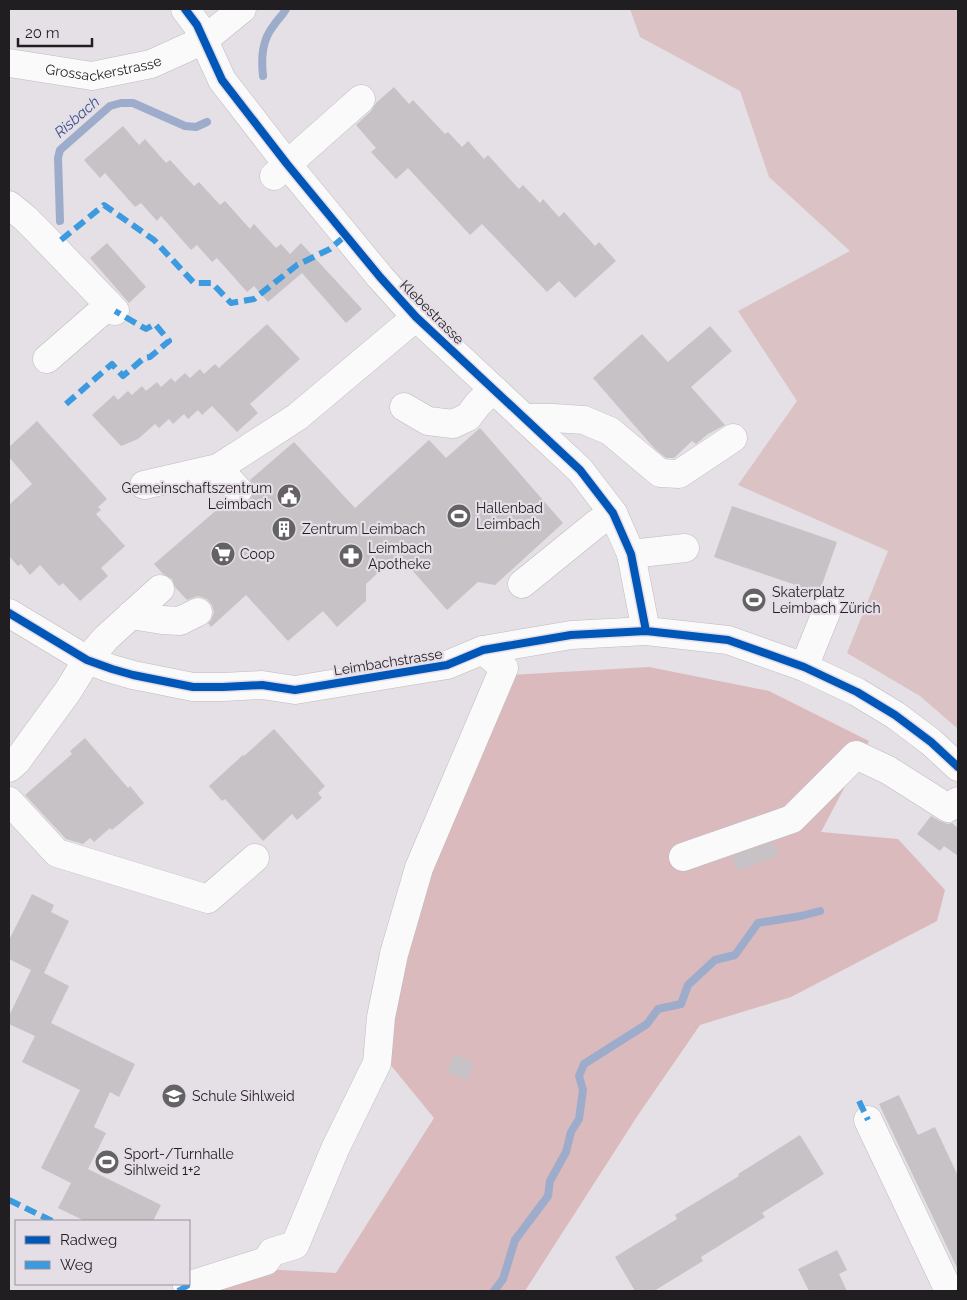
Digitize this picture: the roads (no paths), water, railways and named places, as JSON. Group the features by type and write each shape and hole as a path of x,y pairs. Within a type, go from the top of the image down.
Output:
{"street":[{"name":"Klebestrasse","path":"185,9 197,25 222,80 281,170 363,257 416,317 580,470 613,513 631,554 646,631"},
{"name":"Grossackerstrasse","path":"9,63 92,76 151,64 204,40 242,9"},
{"path":"281,170 361,99"},
{"path":"9,205 25,218 112,308 47,359"},
{"path":"144,485 218,468 297,417 416,317"},
{"path":"404,407 428,421 453,424 468,417 478,404 494,389"},
{"path":"524,418 584,420 610,431 660,473 679,474 733,438"},
{"path":"218,468 238,490"},
{"path":"522,584 596,524 613,513"},
{"path":"631,554 685,548"},
{"path":"9,768 17,761 68,691 87,660 106,638 160,589"},
{"path":"804,667 828,608"},
{"path":"131,615 180,621 198,612"},
{"name":"Leimbachstrasse","path":"9,613 87,660 133,675 193,687 262,684 294,690 447,665 483,650 571,635 646,631 728,640 804,667 857,692 931,742 958,767"},
{"path":"187,1286 266,1261 272,1252 294,1245 335,1149 377,1063 381,1017 394,954 419,868 504,668 483,650"},
{"path":"683,857 792,819 856,755 888,770 948,808 958,802"},
{"path":"9,801 57,853 208,899 255,858"},
{"path":"868,1120 949,1291"}],"waterway":[{"name":"Risbach","path":"263,76 262,55 267,37 286,9"},
{"name":"Risbach","path":"60,221 58,158 60,150 110,106 121,103 133,103 185,126 196,127 207,122"},
{"path":"494,1291 503,1279 515,1240 548,1196 550,1181 566,1152 571,1132 579,1119 583,1090 579,1076 584,1064 647,1024 658,1009 681,1004 688,985 715,960 735,955 758,923 820,911"}],"place":[{"name":"Gemeinschaftszentrum Leimbach","path":"289,496"},
{"name":"Hallenbad Leimbach","path":"459,516"},
{"name":"Zentrum Leimbach","path":"284,529"},
{"name":"Coop","path":"223,554"},
{"name":"Leimbach Apotheke","path":"351,556"},
{"name":"Skaterplatz Leimbach Zürich","path":"754,600"},
{"name":"Schule Sihlweid","path":"174,1096"},
{"name":"Sport-/Turnhalle Sihlweid 1+2","path":"107,1162"}]}
